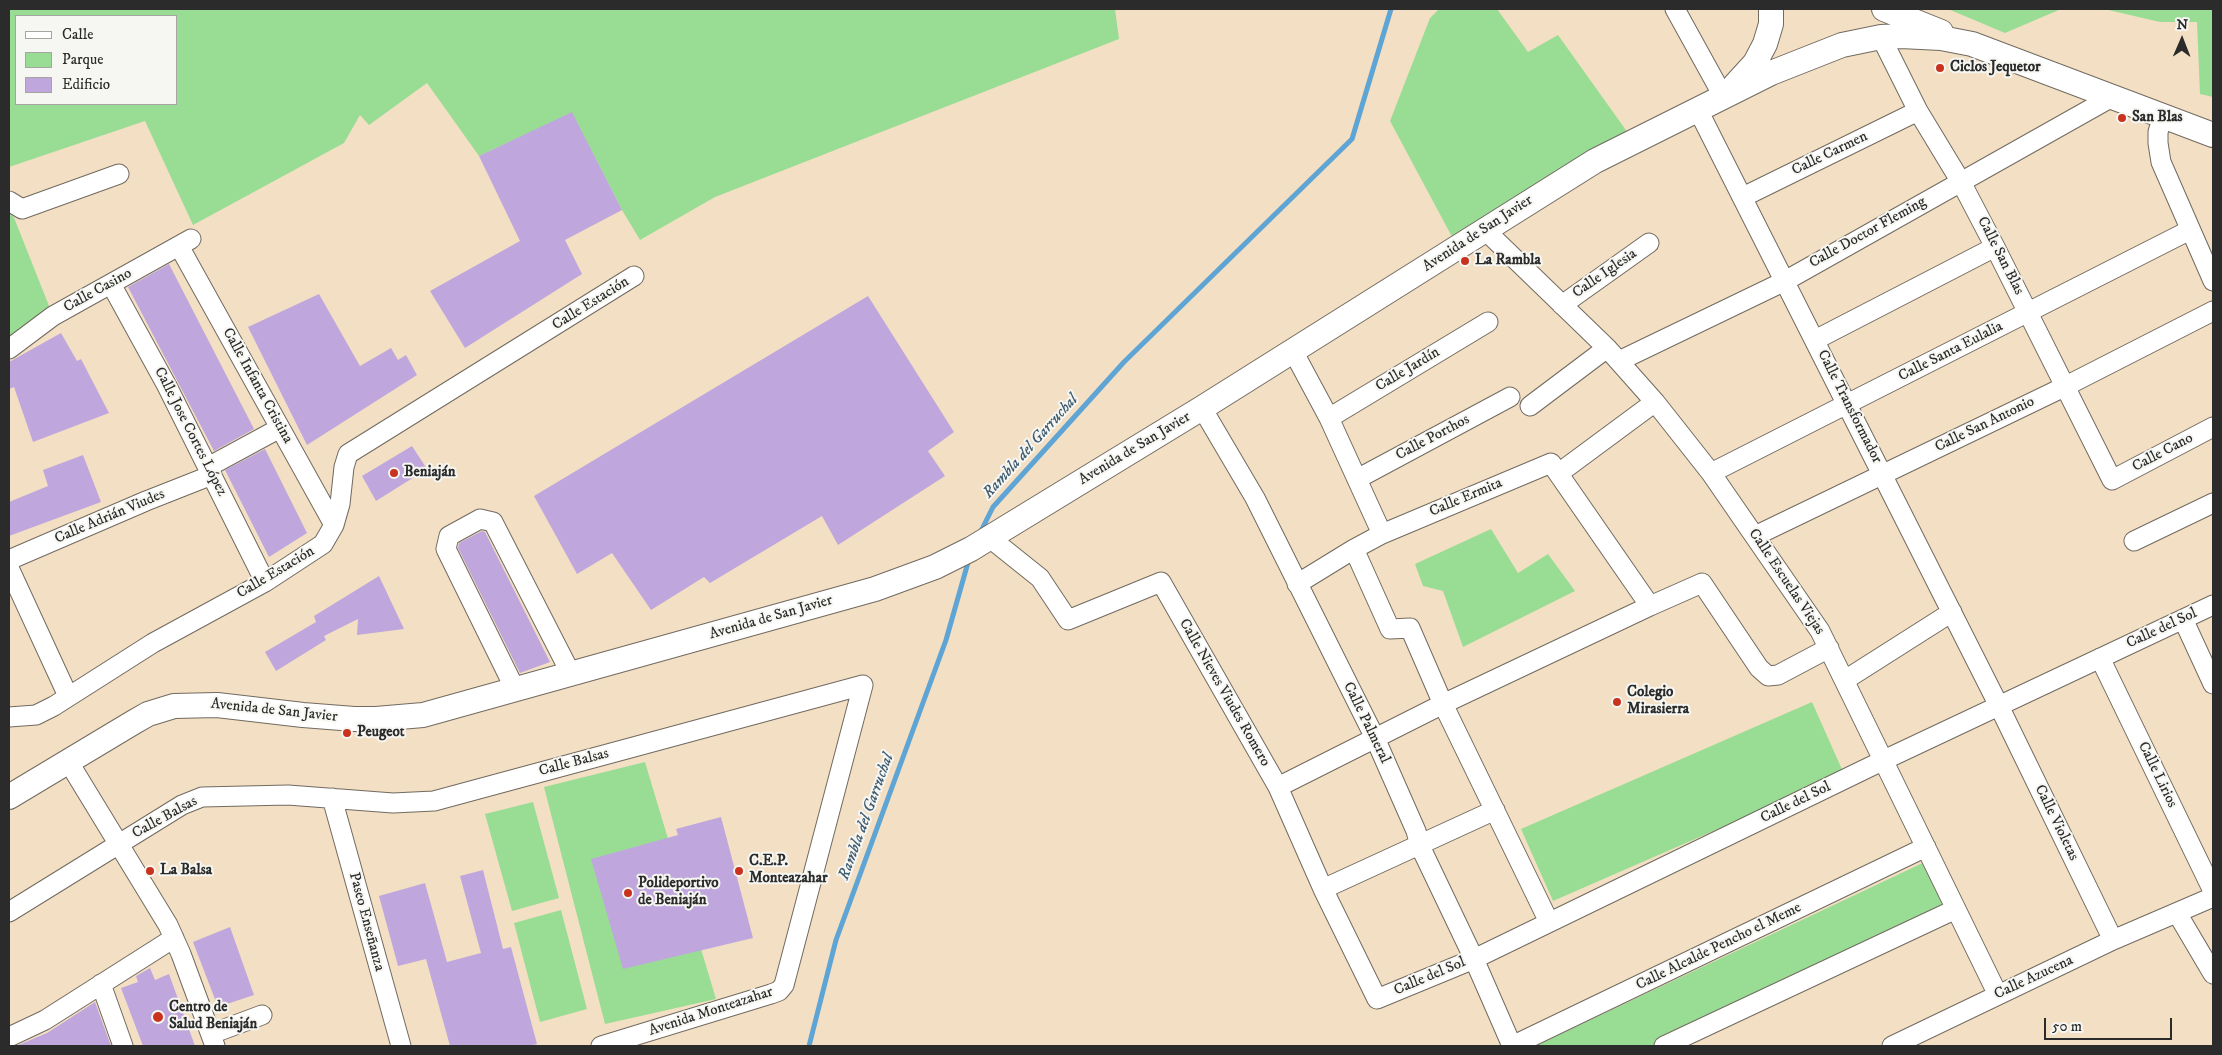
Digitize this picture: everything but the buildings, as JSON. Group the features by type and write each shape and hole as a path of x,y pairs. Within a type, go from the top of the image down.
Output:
{"main road":[{"path":"1723,96 1740,81 1755,63 1771,24 1771,9"},
{"path":"1881,36 1891,32 1896,25 1889,11"},
{"path":"1889,11 1972,44"},
{"name":"Avenida de San Javier","path":"9,797 141,718 174,706 217,705 318,717 376,719 423,715 875,589 935,567 990,538 1202,408 1595,161 1723,96 1823,51 1858,40 1881,36 1941,38 1972,44 2213,135"}],"street":[{"path":"1675,9 1723,96"},
{"name":"Calle San Blas","path":"1881,36 1918,111 1961,182 1995,247 2112,480"},
{"name":"Calle Doctor Fleming","path":"1530,406 1613,354 1785,281 2112,97"},
{"name":"Calle Transformador","path":"1697,108 1999,706"},
{"name":"Calle Carmen","path":"1743,197 1918,111"},
{"path":"2163,116 2158,132 2161,162 2213,281"},
{"path":"9,201 22,209 119,174"},
{"name":"Calle Escuelas Viejas","path":"1485,230 1613,354 1655,402 1711,472 1755,536 1830,648 1998,995"},
{"name":"Calle Santa Eulalia","path":"1711,472 1847,405 2190,230"},
{"name":"Calle Casino","path":"9,349 52,316 185,243"},
{"name":"Calle Infanta Cristina","path":"185,243 280,428 334,525"},
{"name":"Calle Iglesia","path":"1562,305 1649,243"},
{"path":"1815,340 1995,247"},
{"name":"Calle Estación","path":"9,717 36,715 54,706 153,643 265,582 323,544 334,525 340,504 344,467 348,454 634,276"},
{"name":"Calle Jose Cortes López","path":"111,284 167,386 265,582"},
{"name":"Calle San Antonio","path":"1755,536 2066,386 2213,311"},
{"name":"Calle Jardín","path":"1329,418 1488,322"},
{"path":"1293,351 1329,418 1382,534"},
{"name":"Calle Porthos","path":"1357,479 1510,397"},
{"name":"Calle Ermita","path":"1297,584 1382,534 1555,468 1655,402"},
{"name":"Calle Palmeral","path":"1202,408 1255,498 1375,738 1416,831 1420,846 1474,959 1512,1046"},
{"name":"Calle Cano","path":"2112,480 2213,427"},
{"name":"Calle Adrián Viudes","path":"9,560 146,501 210,471 280,428"},
{"path":"1555,468 1650,606"},
{"path":"2134,541 2213,503"},
{"path":"515,690 446,549 449,536 480,519 493,522 571,674"},
{"name":"Calle Nieves Viudes Romero","path":"990,538 1040,578 1068,620 1161,582 1278,787 1323,889 1378,999"},
{"path":"1354,549 1390,629 1410,628 1443,704 1550,922"},
{"path":"9,568 68,696"},
{"path":"1278,787 1443,704 1702,583 1759,668 1768,676 1778,674 1830,648"},
{"name":"Calle del Sol","path":"1378,999 1474,959 1884,760 2213,604"},
{"path":"1845,680 1952,612"},
{"path":"2183,619 2213,684"},
{"name":"Calle Lirios","path":"2100,658 2213,891"},
{"name":"Calle Balsas","path":"9,912 182,805 202,798 288,795 393,802 434,801 863,685 786,978"},
{"name":"Calle Violetas","path":"1999,706 2113,940"},
{"path":"68,761 174,938 213,1040 262,1015"},
{"name":"Paseo Enseñanza","path":"332,798 401,1046"},
{"path":"1323,889 1495,810"},
{"name":"Calle Alcalde Pencho el Meme","path":"1512,1046 1926,847"},
{"name":"Calle Azucena","path":"1892,1046 2113,940 2213,897"},
{"path":"1664,1046 1956,909"},
{"path":"2177,913 2213,974"},
{"path":"9,1037 44,1020 174,938"},
{"name":"Avenida Monteazahar","path":"601,1046 771,994 779,991 786,978"},
{"path":"101,984 123,1046"}],"green space":[{"path":"9,9 1115,9 1119,39 715,197 640,240 622,210 572,113 479,156 427,83 369,125 360,115 344,143 193,225 145,121 9,167"},
{"path":"1439,9 1497,9 1528,52 1558,35 1633,140 1458,248 1390,121 1430,18"},
{"path":"1948,9 2061,9 2005,33"},
{"path":"2104,9 2213,9 2213,97 2200,94 2197,22 2160,22"},
{"path":"9,205 53,316 9,349"},
{"path":"1491,529 1518,573 1548,554 1575,591 1463,647 1443,591 1423,586 1415,564"},
{"path":"1812,702 1844,774 1553,901 1521,829"},
{"name":"Polideportivo de Beniaján","path":"645,762 716,999 605,1024 544,787"},
{"path":"533,802 559,898 512,911 485,814"},
{"path":"1929,860 1950,906 1652,1046 1535,1046"},
{"path":"561,910 587,1009 540,1022 514,923"}],"waterway":[{"name":"Rambla del Garruchal","path":"980,533 993,507 1124,362 1352,139 1391,9"},
{"name":"Rambla del Garruchal","path":"809,1046 836,940 946,640 969,559"}],"place":[{"name":"Ciclos Jequetor","path":"1940,68"},
{"name":"San Blas","path":"2122,118"},
{"name":"La Rambla","path":"1465,261"},
{"name":"Beniaján","path":"394,473"},
{"name":"Colegio Mirasierra","path":"1617,702"},
{"name":"Peugeot","path":"347,733"},
{"name":"La Balsa","path":"150,871"},
{"name":"C.E.P. Monteazahar","path":"739,871"},
{"name":"Polideportivo de Beniaján","path":"628,893"},
{"name":"Centro de Salud Beniaján","path":"158,1017"}]}
